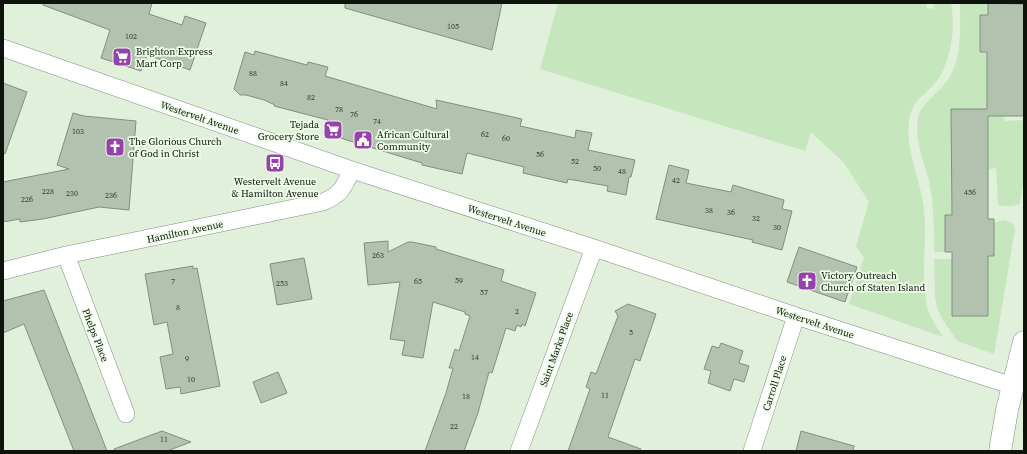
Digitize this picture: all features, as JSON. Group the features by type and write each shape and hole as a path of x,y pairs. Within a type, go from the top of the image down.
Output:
{"main road":[{"path":"1000,451 1013,386 1024,342"}],"street":[{"name":"Westervelt Avenue","path":"3,48 352,170 1013,386"},
{"name":"Hamilton Avenue","path":"3,271 66,255 323,202 334,198 342,191 352,170"},
{"name":"Saint Marks Place","path":"519,451 594,248"},
{"name":"Phelps Place","path":"66,255 126,414"},
{"name":"Carroll Place","path":"752,451 796,316"}],"green space":[{"path":"558,3 926,3 927,8 933,9 934,3 951,3 953,23 949,55 936,82 915,103 911,112 908,136 924,210 924,279 926,302 930,316 943,337 849,304 864,258 856,246 869,202 844,163 811,132 805,151 540,69"},
{"path":"960,3 988,3 988,15 980,15 980,52 987,52 987,109 951,109 952,215 945,215 945,252 934,252 934,219 931,194 917,134 917,126 918,117 923,107 946,82 955,64 958,54 960,33"},
{"path":"988,116 1004,116 1005,121 1024,120 1024,179 1020,204 1009,206 998,205 996,168 988,169"},
{"path":"1005,220 1012,223 1015,229 994,354 957,341 943,320 937,308 935,296 934,259 952,259 952,316 988,316 988,256 994,256 994,223"}],"building":[{"path":"43,3 152,3 149,14 182,25 185,16 206,23 190,70 147,55 141,71 101,58 110,30 43,5"},
{"path":"345,3 502,3 492,50 345,8"},
{"path":"988,3 1024,4 1024,116 988,116 988,219 994,219 994,256 988,256 988,316 952,316 952,252 945,252 945,215 952,215 951,109 987,109 987,52 980,52 980,15 988,15"},
{"path":"255,51 307,65 308,62 328,67 325,76 437,109 436,100 522,119 520,126 575,138 576,130 592,133 588,150 635,160 631,177 629,177 626,195 607,191 608,186 568,179 567,183 523,173 524,167 467,153 462,174 422,165 422,163 324,133 328,120 274,106 275,105 264,100 246,95 240,95 234,89 245,52 254,55"},
{"path":"3,83 27,92 5,154 3,153"},
{"path":"73,113 84,116 136,121 129,210 99,207 43,219 20,222 20,219 3,222 3,182 69,169 57,165"},
{"path":"669,165 689,170 686,183 731,192 733,185 784,200 782,209 792,211 782,250 752,242 753,240 656,219"},
{"path":"388,241 388,252 408,242 412,242 436,247 436,249 504,270 501,281 536,293 525,326 522,324 521,327 517,325 515,331 506,328 492,373 489,372 478,413 464,451 425,451 446,393 453,368 449,368 455,349 459,351 470,316 465,314 465,312 433,302 423,358 402,355 405,341 390,339 400,282 368,285 364,243"},
{"path":"799,247 857,267 845,302 787,282"},
{"path":"304,258 312,299 277,305 270,264"},
{"path":"193,266 193,269 197,268 220,386 181,394 180,387 166,389 160,357 173,354 167,322 154,325 145,274"},
{"path":"44,290 107,451 74,451 24,324 3,333 3,301"},
{"path":"628,304 656,314 640,361 635,359 608,437 641,449 640,451 568,451 590,389 586,387 591,372 596,374 618,316 615,311"},
{"path":"721,343 743,351 739,363 749,366 744,382 734,379 730,391 708,383 711,371 704,369 712,346 719,348"},
{"path":"278,372 287,393 261,403 253,382"},
{"path":"162,431 191,442 167,451 114,451 114,449"},
{"path":"801,431 854,446 853,451 796,451"}],"place":[{"name":"Brighton Express Mart Corp","path":"122,57"},
{"name":"Tejada Grocery Store","path":"333,130"},
{"name":"African Cultural Community","path":"363,140"},
{"name":"The Glorious Church of God in Christ","path":"115,147"},
{"name":"Westervelt Avenue & Hamilton Avenue","path":"275,163"},
{"name":"Victory Outreach Church of Staten Island","path":"807,281"}]}
